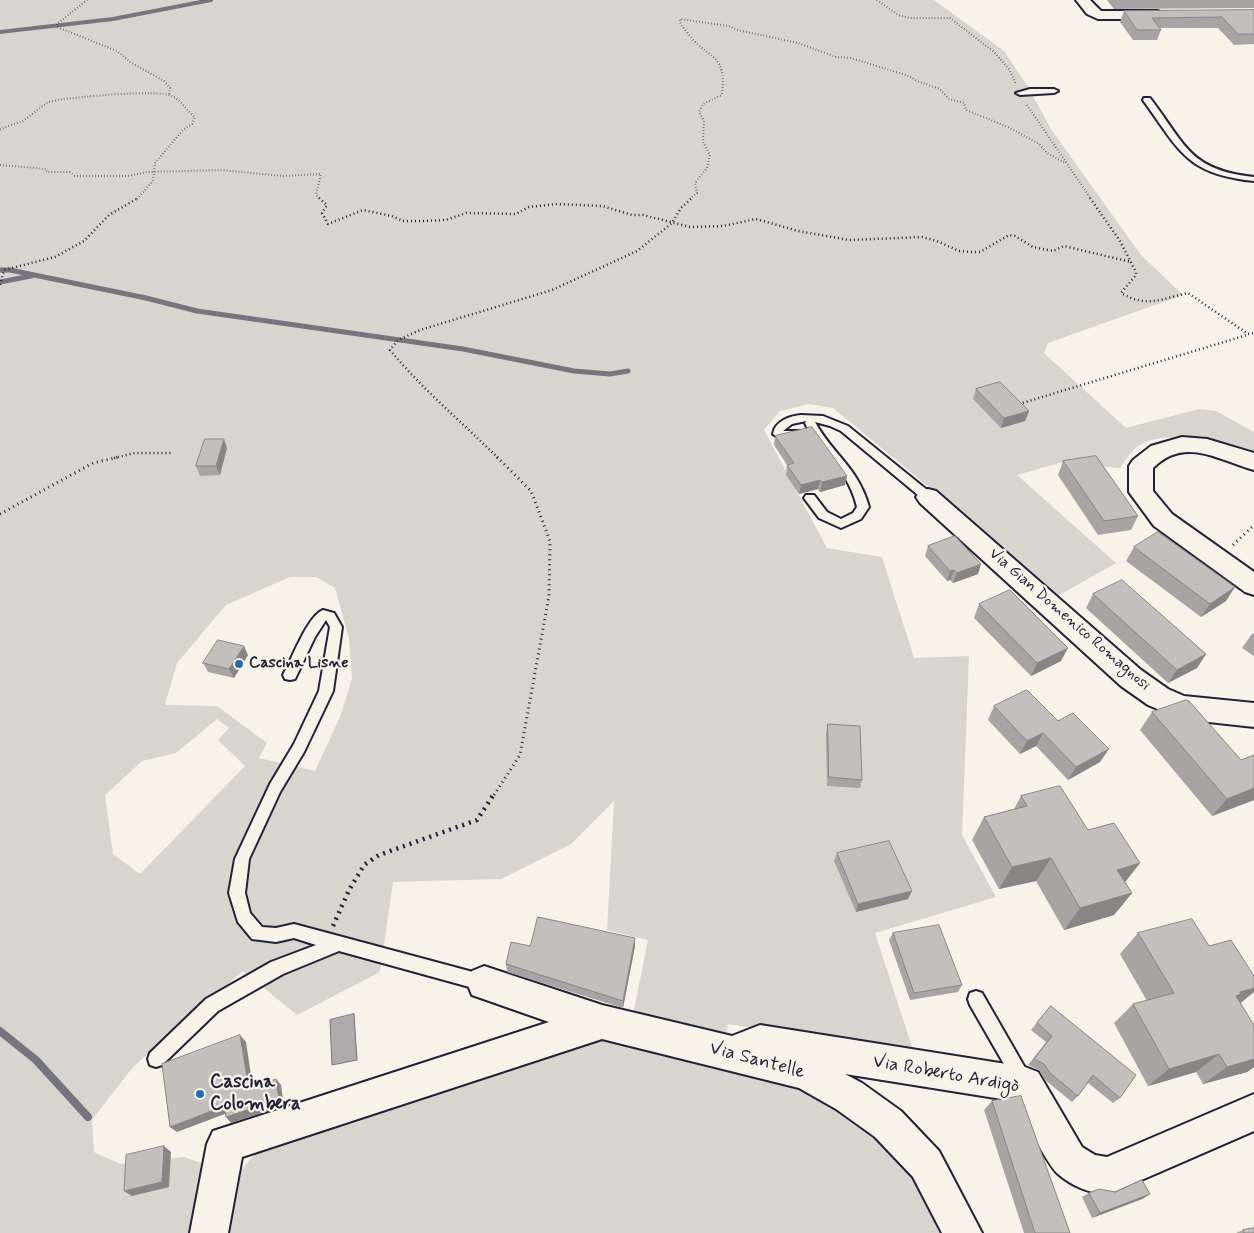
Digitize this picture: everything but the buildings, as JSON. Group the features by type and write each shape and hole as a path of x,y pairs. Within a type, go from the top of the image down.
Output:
{"street":[{"path":"1083,0 1092,12 1098,15 1168,15"},
{"path":"1254,462 1214,448 1184,445 1158,451 1141,466 1141,492 1163,520 1254,585"},
{"name":"Via Gian Domenico Romagnosi","path":"928,497 1131,678 1158,697 1181,707 1254,715"},
{"name":"Via Santelle","path":"484,983 602,1022 805,1072 849,1096 888,1124 926,1164 963,1233"},
{"path":"209,1233 226,1144 602,1022"},
{"name":"Via Roberto Ardigò","path":"734,1053 760,1043 1025,1085 1069,1160 1089,1173 1107,1176 1254,1112"}],"lane":[{"path":"1020,93 1030,90 1054,91"},
{"path":"1147,100 1192,158 1203,166 1230,177 1254,179"},
{"path":"810,498 823,515 841,524 856,516 863,507 861,493 812,423 834,422 850,431 928,497"},
{"path":"290,675 314,628 323,615 330,616 336,627 326,691 299,748 275,788 242,859 237,893 243,917 258,934 276,935 294,931 484,983"},
{"path":"156,1059 212,1004 277,968 332,942"},
{"path":"976,999 1025,1085"}],"path":[{"path":"87,0 57,24 57,27 117,51 130,62 164,81 170,88 169,95"},
{"path":"878,0 898,15 910,18 950,18 994,52 1008,69 1020,93 1064,163 1120,241 1136,275 1121,293 1132,302 1148,304 1188,293 1248,334"},
{"path":"332,942 349,890 364,865 379,855 477,820 515,764 520,755 549,596 550,541 531,491 410,374 390,350 398,340 420,330 552,290 610,264 637,251 672,223 681,208 697,193 695,183 707,168 710,156 703,142 704,121 699,112 703,104 722,95 724,80 722,66 710,53 697,46 680,24 680,19 729,26 737,30 782,39 836,57 852,58 909,76 917,81 940,89 949,99 964,103 966,110 1008,127 1038,144 1047,153 1064,163"},
{"path":"0,129 11,127 34,115 49,102 65,98 139,94 169,95 195,118 192,124 183,130 155,163 153,181 138,199 109,215 84,241 55,257 4,270 0,285"},
{"path":"0,164 46,169 47,172 70,172 75,176 128,176 220,170 283,176 321,174 316,195 326,205 322,213 328,224 363,210 392,216 403,221 422,221 446,220 466,213 516,214 529,207 557,204 602,206 632,215 643,215 690,227 723,226 756,219 798,231 849,240 922,236 937,240 959,251 980,252 1009,235 1015,236 1033,247 1053,251 1064,246 1071,250 1080,250 1131,262"},
{"path":"1018,404 1254,333"},
{"path":"0,514 93,463 135,453 171,453"},
{"path":"1219,560 1254,525"}],"shaded area":[{"path":"0,0 934,0 1004,51 1027,85 1051,129 1141,255 1183,295 1048,343 1044,353 1126,428 1199,409 1216,411 1254,432 1254,456 1211,443 1179,438 1164,438 1150,441 1137,447 1120,468 1060,463 1017,475 1116,563 1054,598 936,493 833,408 809,404 780,411 764,430 827,548 882,557 914,658 969,656 962,835 996,897 875,933 915,1056 728,1024 725,1041 633,1015 648,940 607,930 614,801 571,844 501,879 393,882 380,972 297,1015 243,971 133,1067 92,1120 94,1152 120,1164 184,1157 215,1168 203,1233 0,1233","holes":["290,577 316,577 335,588 349,638 352,679 340,717 315,771 259,758 267,743 217,706 165,705 177,663 226,605","217,719 229,728 218,740 245,766 140,874 113,854 105,795 142,761 176,753"]},
{"path":"354,1014 357,1060 332,1065 330,1020"},
{"path":"613,1033 838,1098 898,1154 951,1233 228,1233 238,1174 262,1146"}],"waterway":[{"path":"0,32 113,19 211,0"},
{"path":"0,270 10,270 146,298 197,311 463,349 574,371 610,374 628,371"},
{"path":"0,282 31,276"},
{"path":"0,1031 36,1060 88,1117"}],"place":[{"name":"Cascina Lisne","path":"239,664"},
{"name":"Cascina Colombera","path":"200,1094"}]}
